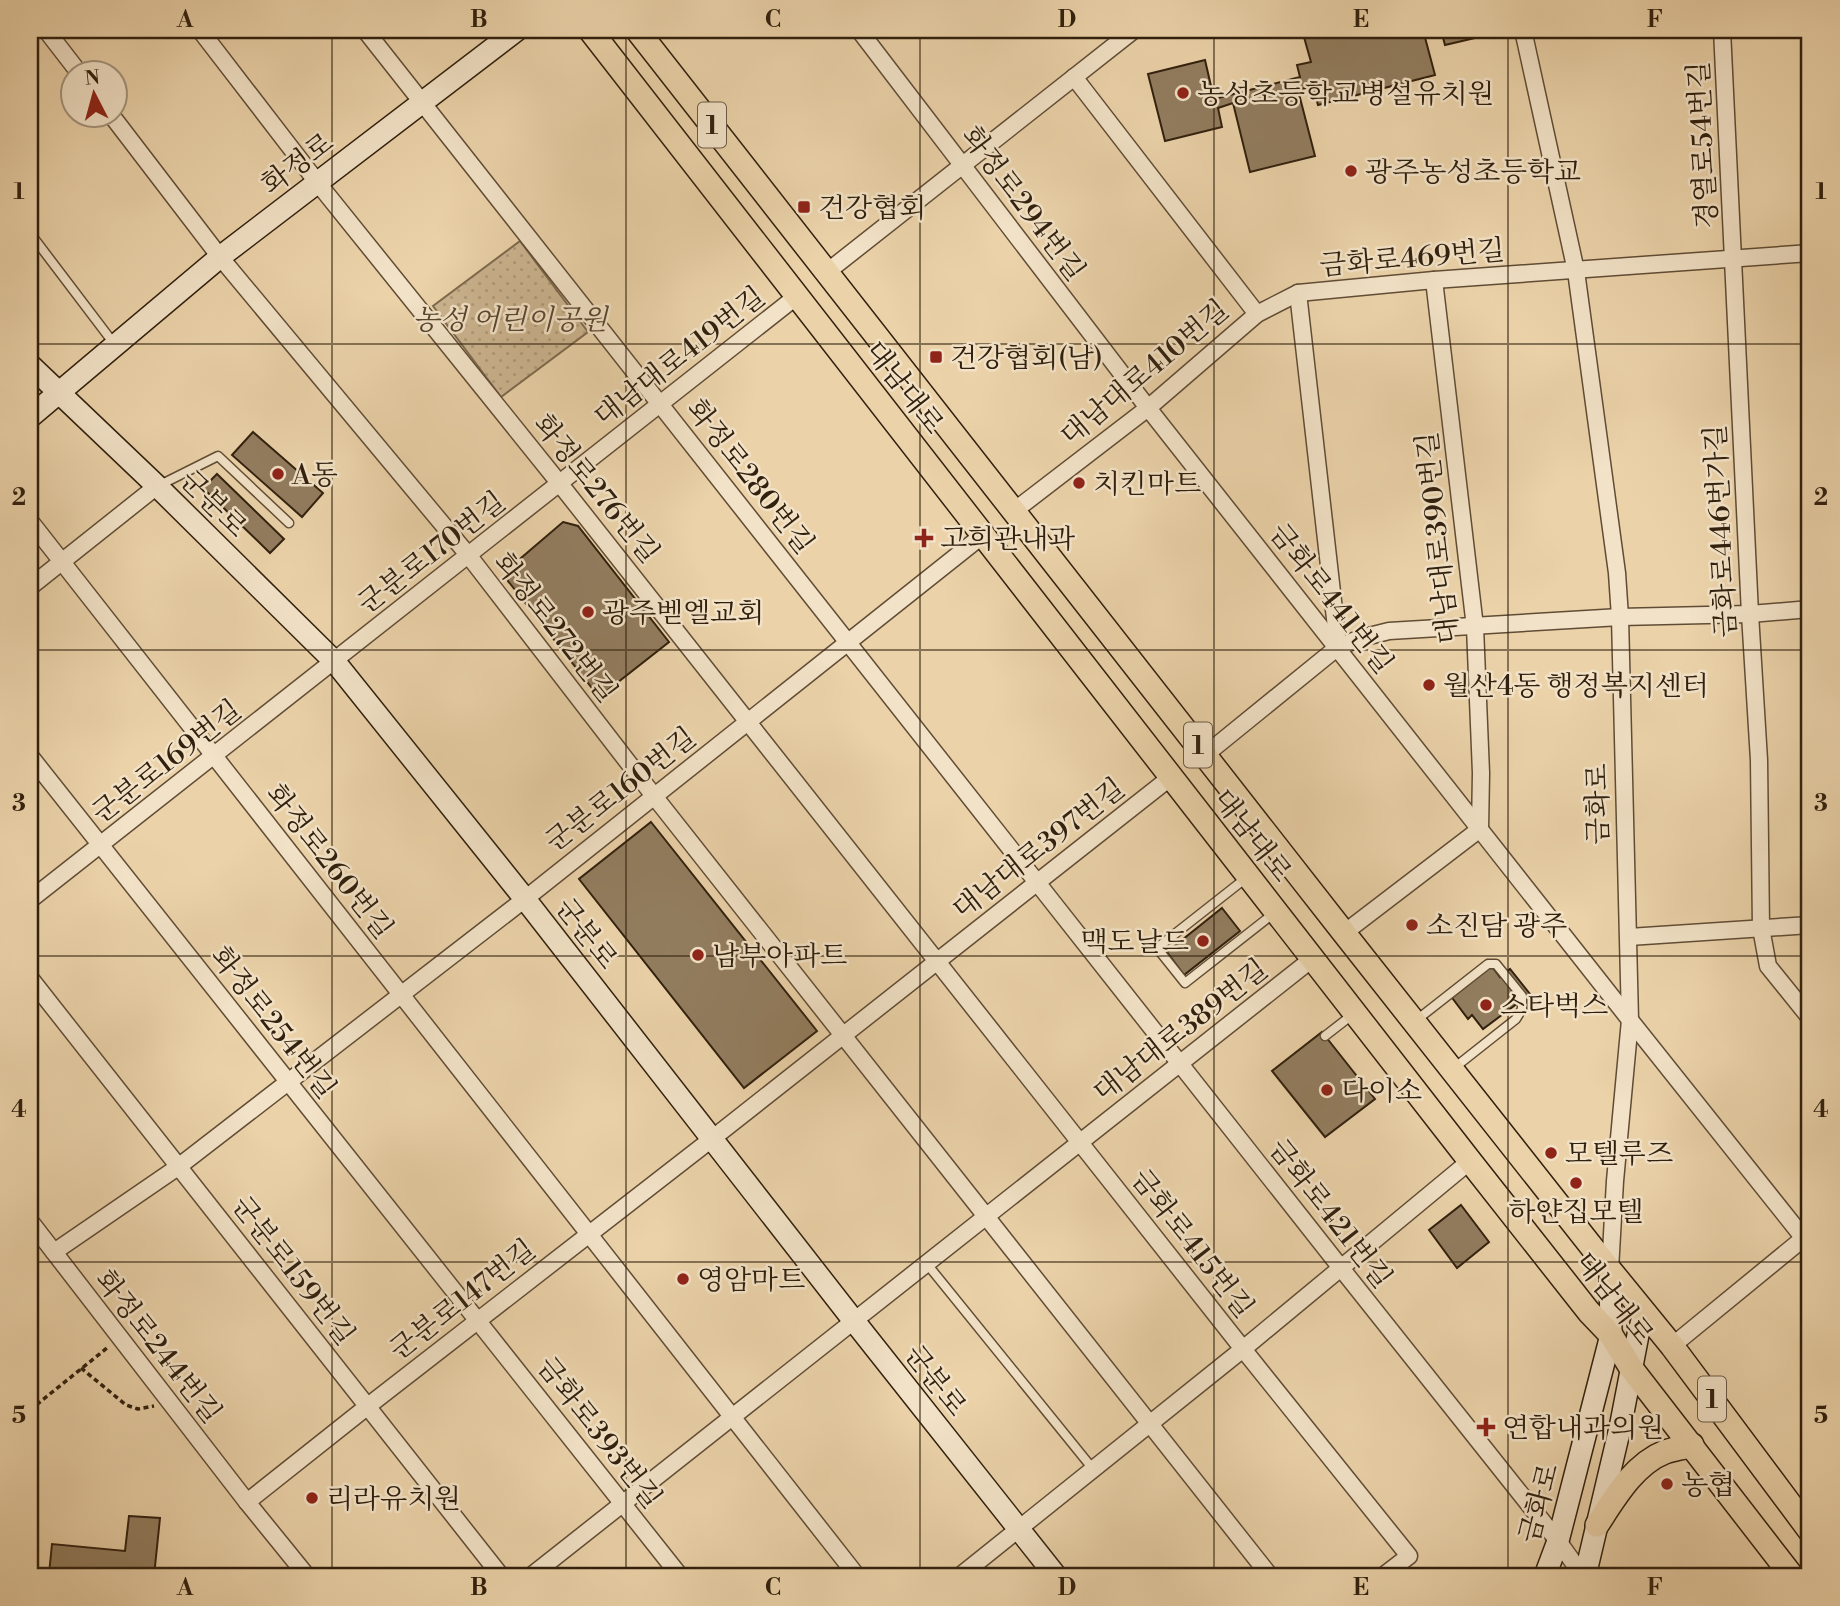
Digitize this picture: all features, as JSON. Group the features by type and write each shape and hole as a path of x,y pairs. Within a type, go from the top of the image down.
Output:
{"main road":[{"name":"대남대로","path":"590,30 1588,1312 1611,1335 1631,1368 1673,1424 1792,1576"},
{"name":"대남대로","path":"637,30 1344,933 1672,1346 1810,1531"},
{"path":"1597,1525 1624,1485 1641,1467 1664,1452 1692,1445"}],"street":[{"path":"46,30 69,60"},
{"name":"화정로276번길","path":"200,30 317,183 560,484 937,961"},
{"name":"화정로280번길","path":"365,30 1037,882"},
{"name":"화정로","path":"30,417 220,257 517,30"},
{"name":"화정로294번길","path":"859,30 1148,408"},
{"path":"827,272 1134,30"},
{"name":"금화로","path":"1523,30 1576,271 1615,559 1620,617 1629,937 1630,1020 1615,1181 1610,1270 1611,1335 1558,1541 1545,1576"},
{"name":"경열로54번길","path":"1722,30 1733,258"},
{"name":"대남대로410번길","path":"1014,511 1148,408 1257,314 1074,77"},
{"name":"화정로272번길","path":"123,130 220,257 468,556 842,1036 1270,1576"},
{"name":"금화로469번길","path":"1257,314 1298,293 1434,280 1810,253"},
{"name":"금화로446번가길","path":"1733,258 1759,760 1761,928 1768,966 1810,1018"},
{"name":"대남대로390번길","path":"1434,280 1475,627 1481,773 1480,829"},
{"path":"1298,293 1338,647"},
{"name":"대남대로419번길","path":"560,484 797,296"},
{"name":"군분로","path":"30,365 158,486 335,662 1056,1576"},
{"name":"금화로441번길","path":"1148,408 1630,1020 1808,1239"},
{"name":"군분로170번길","path":"335,662 560,484"},
{"path":"30,587 158,486"},
{"name":"화정로260번길","path":"30,521 589,1234"},
{"name":"군분로160번길","path":"524,899 983,535"},
{"path":"1205,755 1338,647 1389,631 1810,609"},
{"name":"군분로169번길","path":"30,900 335,662"},
{"name":"화정로254번길","path":"30,756 478,1320"},
{"name":"대남대로397번길","path":"842,1036 1171,777"},
{"path":"1344,933 1480,829"},
{"name":"금화로421번길","path":"1037,882 1584,1576"},
{"path":"54,1252 178,1167 524,899"},
{"path":"1629,937 1810,925"},
{"name":"대남대로389번길","path":"531,1576 1312,959"},
{"name":"금화로415번길","path":"937,961 1409,1556 1383,1576"},
{"path":"30,978 178,1167"},
{"name":"군분로147번길","path":"247,1502 842,1036"},
{"path":"960,1576 1243,1349 1470,1161"},
{"name":"군분로159번길","path":"178,1167 368,1406"},
{"name":"화정로244번길","path":"30,1221 307,1576"},
{"path":"589,1234 857,1576"},
{"path":"1672,1346 1808,1239"},
{"path":"1584,1576 1620,1428 1644,1313"},
{"name":"금화로393번길","path":"478,1320 680,1576"},
{"path":"368,1406 501,1576"}],"lane":[{"path":"30,233 115,345"},
{"path":"158,486 218,456 289,523"},
{"path":"1248,877 1157,948 1185,984 1276,912"},
{"path":"1414,1022 1488,964 1496,964 1522,996 1522,1009 1516,1019 1452,1069"},
{"path":"1325,1036 1355,1014"},
{"path":"927,1264 1093,1469"}],"path":[{"path":"30,1410 119,1338"},
{"path":"81,1368 132,1408 169,1402"}],"green space":[{"name":"농성 어린이공원","path":"520,241 588,332 501,397 433,306"}],"building":[{"path":"1302,30 1423,30 1435,75 1318,105 1313,86 1298,90 1315,156 1250,172 1233,103 1218,108 1222,127 1165,141 1148,74 1205,60 1214,99 1300,77 1297,65 1311,62"},
{"path":"1441,30 1491,30 1492,34 1445,45"},
{"name":"A동","path":"253,432 323,493 302,517 232,455"},
{"path":"217,474 284,539 270,553 203,488"},
{"name":"광주벧엘교회","path":"563,522 578,526 669,642 599,697 508,581 507,570"},
{"name":"남부아파트","path":"651,822 817,1031 744,1088 579,879"},
{"name":"맥도날드","path":"1222,908 1240,931 1184,975 1167,952"},
{"name":"스타벅스","path":"1487,960 1500,977 1510,969 1530,994 1483,1029 1472,1015 1468,1019 1447,991"},
{"name":"다이소","path":"1322,1032 1375,1099 1325,1137 1272,1071"},
{"path":"1461,1205 1489,1242 1457,1268 1429,1230"},
{"path":"129,1516 160,1518 154,1576 49,1574 52,1544 125,1551"}],"place":[{"name":"농성초등학교병설유치원","path":"1183,93"},
{"name":"광주농성초등학교","path":"1351,171"},
{"name":"건강협회","path":"804,207"},
{"name":"건강협회(남)","path":"936,357"},
{"name":"A동","path":"278,474"},
{"name":"치킨마트","path":"1079,483"},
{"name":"고희관내과","path":"924,538"},
{"name":"광주벧엘교회","path":"588,612"},
{"name":"월산4동 행정복지센터","path":"1429,685"},
{"name":"소진담 광주","path":"1412,925"},
{"name":"맥도날드","path":"1203,941"},
{"name":"남부아파트","path":"698,955"},
{"name":"스타벅스","path":"1486,1005"},
{"name":"다이소","path":"1327,1090"},
{"name":"모텔루즈","path":"1551,1153"},
{"name":"하얀집모텔","path":"1576,1183"},
{"name":"영암마트","path":"683,1279"},
{"name":"연합내과의원","path":"1486,1427"},
{"name":"농협","path":"1667,1484"},
{"name":"리라유치원","path":"312,1498"}]}
